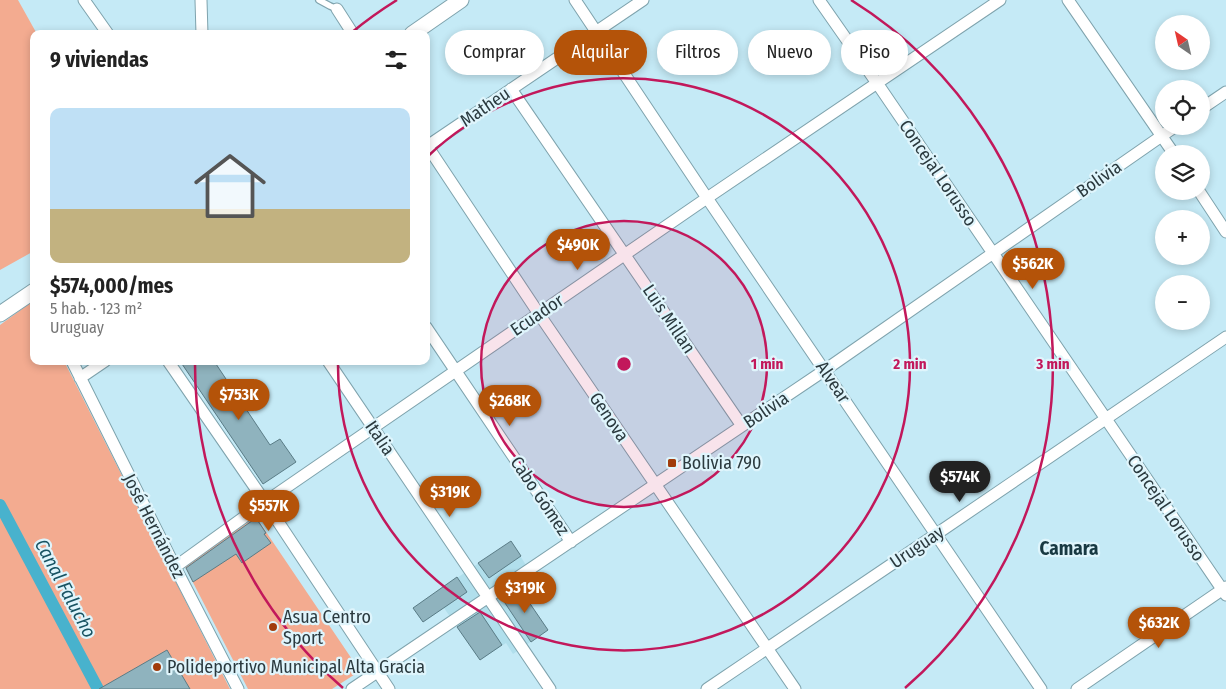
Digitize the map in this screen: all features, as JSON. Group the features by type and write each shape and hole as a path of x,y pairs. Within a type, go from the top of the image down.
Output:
{"main road":[{"path":"418,30 461,0"},
{"path":"0,314 30,294"}],"street":[{"path":"85,0 105,30"},
{"path":"202,0 202,30"},
{"name":"Alvear","path":"575,0 595,30"},
{"name":"Matheu","path":"599,30 643,0"},
{"name":"Concejal Lorusso","path":"819,0 1225,591"},
{"name":"Ecuador","path":"175,568 265,502 456,370 1000,0"},
{"path":"1068,0 1168,145"},
{"path":"337,9 350,30"},
{"name":"Matheu","path":"430,144 554,60"},
{"name":"Alvear","path":"625,75 1041,689"},
{"name":"Luis Millan","path":"511,89 742,426"},
{"path":"1210,103 1226,92"},
{"name":"Bolivia","path":"352,689 742,426 1162,136"},
{"name":"Genova","path":"430,150 794,689"},
{"path":"1205,200 1226,232"},
{"name":"Cabo Gómez","path":"430,333 570,542"},
{"name":"Uruguay","path":"707,689 1226,336"},
{"name":"José Hernández","path":"74,365 175,568 238,689"},
{"path":"80,378 99,365"},
{"path":"171,365 390,689"},
{"name":"Italia","path":"331,365 550,689"},
{"path":"1077,689 1225,591"}],"lane":[{"path":"320,0 337,9"}],"shaded area":[{"path":"0,0 18,0 35,30 30,30 30,253 0,270"},
{"path":"30,303 30,365 66,365 230,689 0,689 0,325"},
{"name":"Asua Centro Sport","path":"256,517 360,671 332,689 248,689 184,565"},
{"path":"511,541 529,570 514,580 548,630 513,654 506,643 480,660 444,608 423,622 413,608"}],"building":[{"path":"183,365 217,365 270,445 280,439 296,462 263,484"},
{"path":"256,518 271,543 242,563 236,554 193,582 186,568"},
{"path":"511,541 521,556 489,578 478,563"},
{"path":"457,577 467,592 423,622 413,608"},
{"path":"518,586 548,630 531,642 501,597"},
{"path":"480,612 502,645 480,660 457,627"},
{"name":"Polideportivo Municipal Alta Gracia","path":"167,650 190,689 99,689"}],"waterway":[{"name":"Canal Falucho","path":"0,505 98,689"}],"place":[{"name":"Bolivia 790","path":"672,463"},
{"name":"Asua Centro Sport","path":"273,627"},
{"name":"Polideportivo Municipal Alta Gracia","path":"157,667"}],"district":[{"name":"Camara","path":"1069,548"}]}
